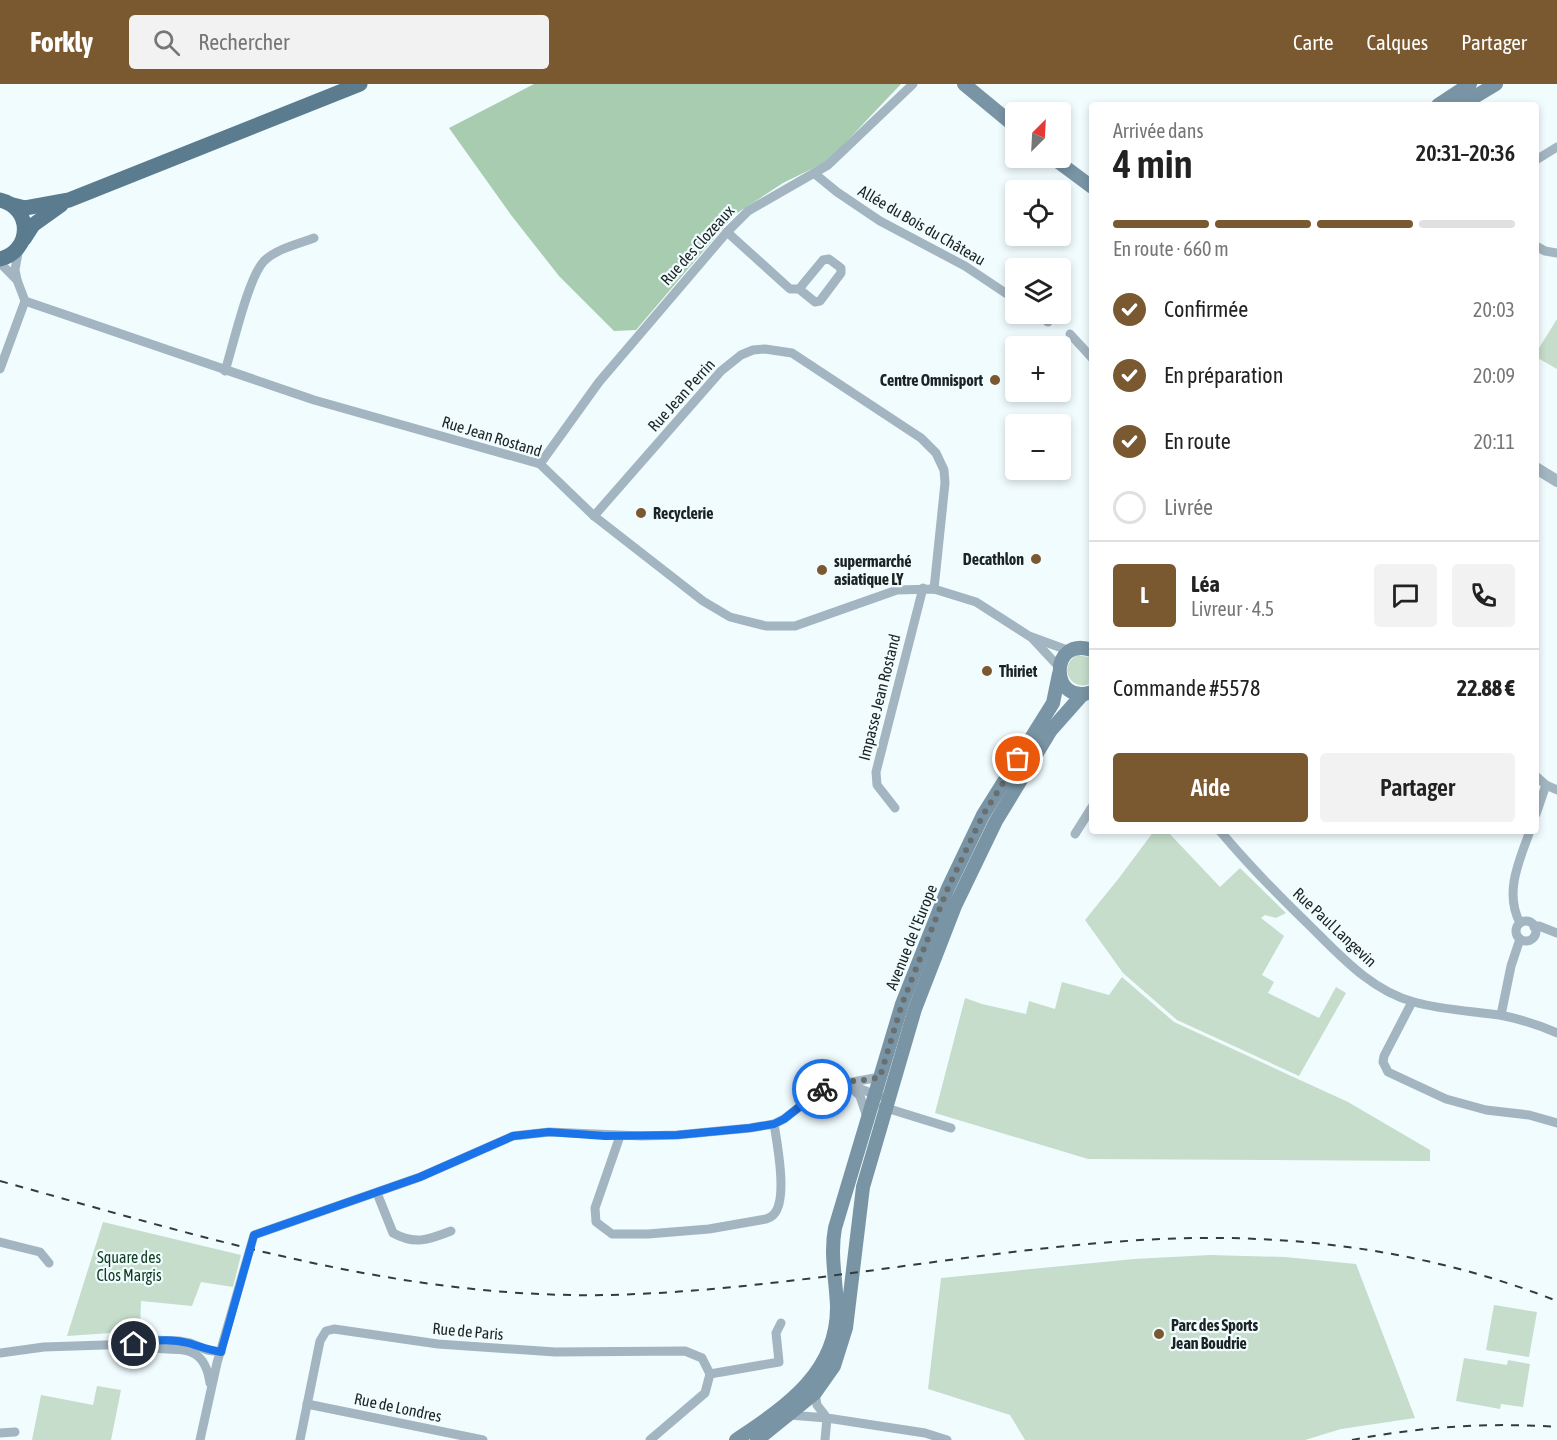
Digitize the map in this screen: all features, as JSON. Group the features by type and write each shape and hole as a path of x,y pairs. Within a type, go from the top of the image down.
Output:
{"main road":[{"path":"4,201 34,207 69,200 360,84"},
{"path":"964,84 1005,118"},
{"path":"1443,102 1470,84"},
{"path":"1466,102 1496,84"},
{"path":"1066,168 1089,185"},
{"path":"0,261 11,255 33,225 69,200"},
{"path":"4,201 23,218 25,229 21,244"},
{"path":"1084,646 1065,655 1059,671 1061,681 1070,691 1087,693"},
{"name":"Avenue de l'Europe","path":"736,1440 804,1389 817,1372 830,1347 837,1316 833,1240 867,1120 880,1101 880,1077 902,1004 948,888 983,815 1053,703 1059,671"},
{"name":"Avenue de l'Europe","path":"757,1440 815,1393 834,1366 844,1336 861,1198 880,1101 955,906 996,821 1051,730 1087,693"}],"street":[{"name":"Rue des Clozeaux","path":"540,464 599,382 727,232 748,211 828,165 913,84"},
{"path":"1539,158 1557,147"},
{"name":"Allée du Bois du Château","path":"815,174 880,221 965,266 1005,293"},
{"path":"727,232 790,290 799,289 823,260 829,260 840,268 841,273 820,301 815,302 799,289"},
{"path":"225,371 255,274 265,260 281,250 314,238"},
{"path":"0,369 25,301 15,270 21,244"},
{"path":"1539,248 1557,253"},
{"path":"0,261 17,280"},
{"name":"Rue Jean Rostand","path":"25,301 314,400 540,464 594,516 703,601 730,617 766,626 795,626 897,590 934,589 976,602 1029,636 1059,671"},
{"path":"1070,334 1089,355"},
{"name":"Rue Jean Perrin","path":"594,516 721,371 741,355 753,350 792,353 921,438 936,453 944,470 945,483 934,589"},
{"path":"1539,470 1557,481"},
{"name":"Impasse Jean Rostand","path":"896,808 877,785 876,772 923,588"},
{"name":"Rue Jean Rostand","path":"1029,636 1084,646"},
{"path":"1540,781 1557,789"},
{"path":"1075,834 1089,812"},
{"name":"Rue Paul Langevin","path":"1223,834 1250,866 1352,968 1384,990 1413,1002 1501,1015 1539,1025 1557,1033"},
{"path":"1520,923 1513,906 1515,873 1529,834"},
{"path":"1501,1015 1511,966 1521,939 1516,930 1520,923 1527,921 1534,927 1535,933 1532,938 1521,939"},
{"path":"1534,927 1539,926 1557,933"},
{"path":"1413,1002 1384,1056 1383,1062 1389,1072 1446,1099 1486,1110 1529,1115 1557,1124"},
{"path":"200,1440 211,1388 254,1235 420,1177 513,1136 549,1132 620,1136 677,1135 774,1124 784,1119 825,1087 880,1077"},
{"path":"844,1083 880,1101 951,1128"},
{"path":"844,1083 860,1096 867,1120"},
{"path":"620,1136 595,1208 596,1222 612,1234 686,1232 766,1219 774,1214 779,1202 781,1165 774,1124"},
{"path":"377,1193 393,1233 405,1240 426,1240 451,1231"},
{"path":"0,1242 40,1252 49,1263"},
{"path":"650,1440 705,1393 710,1374 779,1362 776,1333 781,1323"},
{"name":"Rue de Paris","path":"300,1440 320,1341 326,1331 334,1329 438,1344 545,1352 685,1351 702,1358 710,1374"},
{"path":"0,1353 44,1347 134,1344 151,1340 179,1341 221,1352"},
{"path":"134,1344 144,1347 186,1350 202,1359 218,1363"},
{"path":"202,1359 208,1370 211,1388"},
{"path":"815,1393 816,1405 827,1418 825,1440"},
{"name":"Rue de Londres","path":"307,1404 451,1437 483,1440"},
{"path":"789,1415 827,1418 925,1433 947,1440"},
{"path":"0,1433 15,1432"}],"green space":[{"path":"534,84 901,84 828,161 783,183 734,215 636,330 614,331 559,276 511,215 449,128"},
{"path":"1557,319 1557,369 1539,359 1539,348"},
{"path":"1078,655 1089,657 1089,684 1078,685 1069,677 1067,671 1071,660"},
{"path":"1152,834 1170,834 1220,887 1240,868 1286,913 1276,918 1265,915 1261,918 1284,936 1262,975 1274,982 1268,993 1319,1018 1336,987 1346,993 1299,1076 1177,1020 1123,973 1085,920"},
{"path":"1122,977 1174,1022 1348,1102 1430,1150 1430,1161 1088,1159 935,1113 965,998 1026,1014 1029,1001 1055,1009 1062,982 1109,995"},
{"name":"Square des Clos Margis","path":"103,1222 241,1255 233,1287 201,1282 192,1306 141,1301 140,1331 67,1336"},
{"name":"Parc des Sports Jean Boudrie","path":"1210,1255 1285,1257 1356,1264 1415,1418 1341,1429 1305,1440 1025,1440 1010,1415 928,1389 941,1278 1134,1259"},
{"path":"1494,1305 1537,1312 1529,1357 1486,1350"},
{"path":"1464,1358 1507,1365 1508,1360 1530,1364 1523,1407 1501,1404 1500,1409 1456,1401"},
{"path":"97,1386 121,1390 111,1440 32,1440 41,1395 93,1405"}],"railway":[{"path":"0,1181 149,1223 300,1260 452,1287 529,1294 607,1295 676,1292 745,1286 1090,1244 1211,1238 1312,1243 1412,1258 1461,1269 1557,1301"},
{"path":"1352,1440 1454,1427 1505,1425 1557,1427"}],"way so far":[{"path":"822,1089 837,1083 858,1082 880,1077 902,1004 948,888 983,815 1018,759"}],"place":[{"name":"Centre Omnisport","path":"995,380"},
{"name":"Recyclerie","path":"641,513"},
{"name":"Decathlon","path":"1036,559"},
{"name":"supermarché asiatique LY","path":"822,570"},
{"name":"Thiriet","path":"987,671"},
{"name":"Parc des Sports Jean Boudrie","path":"1159,1334"}],"route":[{"path":"134,1344 151,1340 179,1341 221,1352 254,1235 420,1177 513,1136 549,1132 605,1136 677,1135 750,1128 774,1124 784,1119 822,1089"}]}
